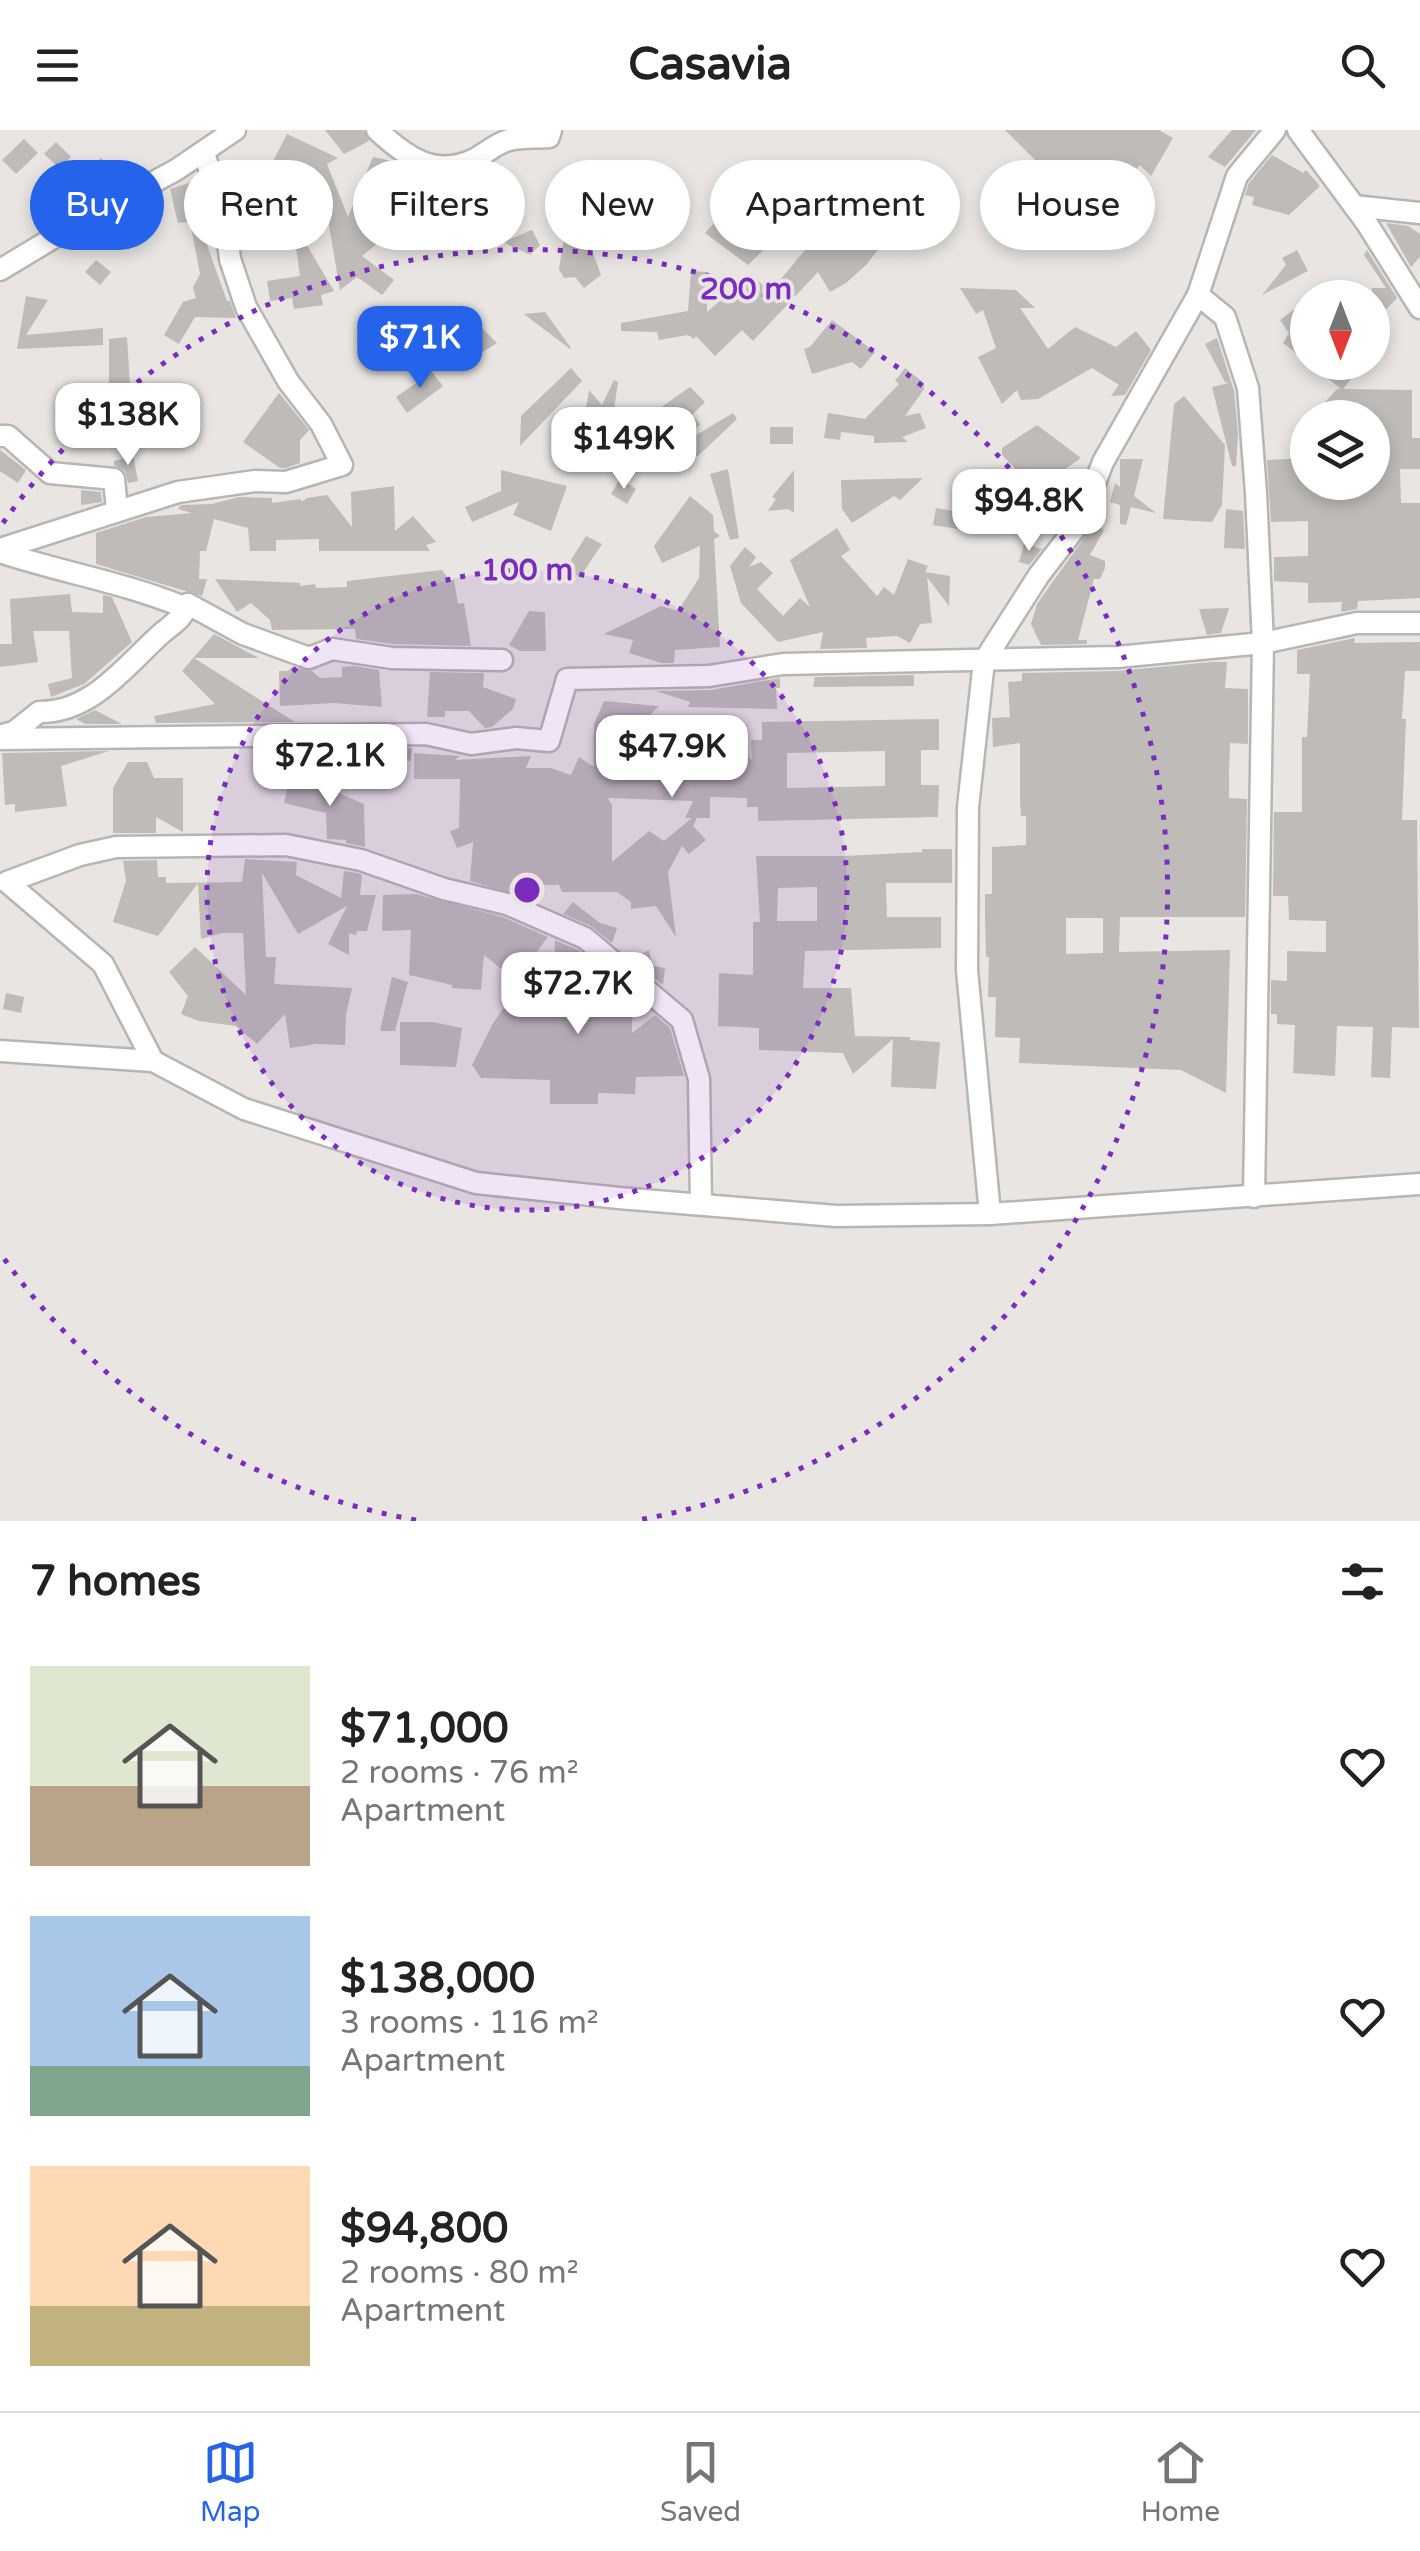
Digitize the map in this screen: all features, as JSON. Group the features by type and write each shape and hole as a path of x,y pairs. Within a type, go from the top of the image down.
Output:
{"street":[{"path":"0,270 78,222 204,154 235,130"},
{"path":"377,130 404,155 429,166 453,167 472,161 506,140 549,137 551,130"},
{"path":"990,1214 967,970 968,807 984,662 1039,575 1080,522 1102,462 1198,295 1237,176 1275,130"},
{"path":"1298,130 1354,206 1420,308"},
{"path":"0,551 178,492 254,481 286,482 342,465 321,424 262,340 246,307 230,258 225,218 204,154"},
{"path":"1354,206 1420,213"},
{"path":"1198,295 1224,318 1248,388 1263,644 1254,1197"},
{"path":"0,436 8,436 50,473 114,479 117,510"},
{"path":"0,551 56,570 134,587 181,606 188,604 243,634 309,658 332,650 392,658 502,660"},
{"path":"0,737 14,732 39,712 58,712 110,683 182,619 188,604"},
{"path":"0,737 426,734 471,744 516,738 549,741 567,679 709,676 783,664 1117,657 1263,644 1358,623 1420,623"},
{"path":"4,879 116,847 286,845 361,860 444,889 507,904 585,938 682,1020 699,1079 701,1204"},
{"path":"4,879 103,964 153,1061"},
{"path":"0,1051 153,1061 244,1109 476,1183 836,1216 990,1214 1420,1184"}],"building":[{"path":"325,130 364,130 369,141 344,154"},
{"path":"1005,130 1159,130 1173,138 1155,169 1155,160 1035,160"},
{"path":"1232,130 1256,130 1225,167 1208,157"},
{"path":"287,134 338,158 333,161 274,160"},
{"path":"24,139 38,153 16,174 2,160"},
{"path":"56,142 71,157 50,160 44,154"},
{"path":"1272,155 1303,173 1306,170 1320,186 1289,215 1252,205 1254,197 1245,195 1249,183"},
{"path":"333,179 348,217 353,205 353,250 370,250 362,256 394,280 382,295 357,277 340,290 333,249"},
{"path":"184,184 184,222 178,223 170,189"},
{"path":"1386,223 1408,226 1420,234 1420,257 1411,267"},
{"path":"532,230 540,245 530,255 520,250 525,250 525,233"},
{"path":"195,250 209,250 236,318 195,317 179,344 164,335 183,302 196,298 193,287 200,274"},
{"path":"296,250 310,250 334,291 321,295 323,305 294,309 292,298 270,301 267,281 300,276"},
{"path":"562,250 592,250 601,275 584,288 575,277 564,278 559,269"},
{"path":"728,250 763,250 748,265"},
{"path":"805,250 878,250 846,283 830,292 818,272 753,341 742,330 715,356 696,336 659,340 657,332 621,331 621,323 688,311 691,271 708,272 707,312 751,274 770,292"},
{"path":"1297,250 1308,271 1262,295 1286,265 1282,258"},
{"path":"1367,250 1386,280 1381,280 1364,255"},
{"path":"96,260 111,272 100,285 85,272"},
{"path":"1390,287 1397,298 1390,305"},
{"path":"960,288 1016,290 1035,308 1020,308 1048,349 1075,327 1116,347 1136,331 1151,350 1125,395 1111,396 1119,385 1092,368 1038,399 1021,400 1017,390 1002,404 978,357 996,348 983,310 976,314"},
{"path":"26,296 48,300 26,335 103,328 103,345 17,349"},
{"path":"545,312 571,348 570,349 524,314"},
{"path":"1290,312 1290,348 1283,343 1289,333 1280,320"},
{"path":"383,318 396,336 383,346 369,328"},
{"path":"832,320 875,352 861,369 852,362 812,374 804,349"},
{"path":"478,324 497,343 473,358 459,335"},
{"path":"127,337 130,384 109,384 109,339"},
{"path":"1217,338 1234,391 1236,466 1232,466 1212,387 1229,383 1205,344"},
{"path":"571,368 582,381 520,446 521,416"},
{"path":"905,368 924,383 924,389 905,416 920,413 926,428 902,437 908,442 874,443 874,436 841,432 840,440 824,438 828,413 865,419 899,384 895,381"},
{"path":"429,369 443,386 407,413 396,397"},
{"path":"614,380 618,382 610,436 582,431 589,390 602,405"},
{"path":"1330,380 1350,380 1343,389 1412,390 1412,438 1420,438 1420,469 1400,469 1401,503 1420,503 1420,598 1358,601 1357,609 1341,612 1342,602 1308,603 1308,583 1274,581 1274,557 1308,556 1308,521 1271,522 1267,460 1290,459 1290,500 1390,500 1390,400 1327,400 1341,389"},
{"path":"690,387 705,402 692,415 700,424 683,443 733,413 737,419 699,455 665,469 647,469 647,417"},
{"path":"279,393 309,430 300,440 300,463 286,468 280,468 243,442"},
{"path":"1184,396 1225,445 1222,505 1212,522 1163,519 1174,404"},
{"path":"1037,425 1081,458 1041,486 1029,483 1002,455 1002,448"},
{"path":"770,427 793,427 793,444 770,444"},
{"path":"0,450 26,470 18,483 0,471"},
{"path":"133,456 138,481 128,483 125,471 114,461"},
{"path":"1120,459 1143,459 1134,496 1156,513 1131,507 1126,525 1120,524 1120,505 1110,502 1115,483 1120,487"},
{"path":"728,469 739,538 730,540 710,474"},
{"path":"501,470 567,486 551,531 513,515 519,502 472,522 465,507 501,491"},
{"path":"794,470 794,513 788,509 768,511 776,499 772,497"},
{"path":"923,478 900,500 894,496 852,523 842,509 841,480"},
{"path":"620,479 636,489 627,504 611,494"},
{"path":"394,486 395,531 413,516 436,542 426,545 430,551 319,551 319,539 276,540 276,551 250,551 248,528 214,519 206,551 200,551 199,579 207,579 202,596 96,564 96,533 146,517 192,513 178,509 181,505 212,504 239,497 272,498 272,503 301,502 327,495 352,527 351,492"},
{"path":"81,490 101,492 102,502 81,505"},
{"path":"690,496 713,515 714,531 720,536 714,539 720,647 675,650 674,663 661,663 629,653 633,640 604,634 661,606 678,611 699,578 700,546 662,563 654,546"},
{"path":"936,508 961,512 958,529 933,525"},
{"path":"1226,509 1243,511 1245,549 1224,548"},
{"path":"1094,524 1104,530 1090,555 1105,561 1105,568 1100,579 1094,579 1078,640 1087,640 1087,644 1041,645 1031,624 1037,604"},
{"path":"837,528 850,550 841,556 877,596 884,587 894,595 908,559 928,566 925,572 950,576 949,606 927,577 932,623 920,624 910,643 897,636 866,638 867,648 820,649 823,632 778,642 741,603 730,566 745,547 756,557 749,567 761,562 773,573 757,589 783,616 800,598 810,607 790,560"},
{"path":"586,536 602,544 580,577 566,568"},
{"path":"1024,544 1042,549 1029,565 1019,562"},
{"path":"442,570 450,581 454,580 458,604 464,603 471,646 356,639 355,629 272,630 270,620 251,603 237,612 215,579 347,587 347,581"},
{"path":"70,594 72,612 103,613 103,595 112,597 132,642 84,684 51,697 48,684 72,678 69,631 33,631 38,662 0,667 0,644 12,644 10,599"},
{"path":"1229,608 1221,633 1207,635 1199,609"},
{"path":"529,611 545,612 546,651 520,651 509,645"},
{"path":"214,634 259,658 194,658 295,722 156,723 154,716 215,704 182,671"},
{"path":"1355,638 1354,643 1420,642 1420,671 1405,671 1402,719 1406,719 1402,820 1417,820 1419,1028 1392,1027 1390,1078 1371,1077 1373,1027 1337,1026 1335,1076 1293,1073 1295,1025 1277,1024 1277,1014 1271,1014 1271,980 1287,981 1287,951 1326,952 1326,921 1289,920 1288,896 1273,896 1274,812 1302,812 1302,737 1307,737 1310,674 1297,674 1297,650"},
{"path":"1227,662 1225,688 1248,689 1248,744 1230,743 1229,773 1229,798 1247,799 1245,917 1120,917 1119,952 1230,950 1226,1093 1181,1070 1019,1063 1020,1038 995,1037 996,997 988,997 985,894 992,894 992,847 1026,845 1026,816 1021,816 1020,743 993,747 992,718 1010,717 1008,682 1022,681 1022,673 1117,671","holes":["1066,918 1103,918 1103,953 1066,954"]},
{"path":"292,667 312,671 320,678 342,677 342,667 379,670 382,707 334,703 280,706 279,671"},
{"path":"430,672 484,673 483,687 516,699 513,709 492,727 485,728 469,711 445,711 445,717 427,717"},
{"path":"914,675 914,686 813,687 815,677"},
{"path":"780,678 780,688 776,688 777,709 688,707 690,702 656,691 711,690"},
{"path":"604,701 659,706 637,728 635,725 612,744 610,772 657,773 658,763 684,766 715,733 752,760 751,740 762,740 762,722 939,719 939,750 921,750 921,785 939,785 938,817 758,821 758,807 747,807 747,798 710,797 710,818 697,818 693,826 706,840 689,854 682,846 668,872 676,937 656,906 631,909 631,902 617,892 562,892 559,885 530,885 528,898 470,881 473,842 457,848 450,831 459,828 460,779 414,779 414,753 460,756 455,760 531,756 526,768 551,768 571,775 579,757 594,767 594,724","holes":["885,751 885,786 787,788 787,753","608,798 693,801 685,818 692,818 664,841 649,831 612,862 612,805"]},
{"path":"95,710 122,724 85,724 76,719"},
{"path":"394,748 412,748 411,761 393,760"},
{"path":"109,751 61,766 67,806 15,812 15,804 5,805 2,753"},
{"path":"128,762 147,762 154,778 183,778 183,832 156,817 156,833 113,833 113,788"},
{"path":"291,772 364,804 365,847 327,839 326,813 284,803"},
{"path":"952,849 952,883 886,883 887,917 941,917 941,948 805,951 803,988 851,988 855,1036 940,1042 936,1089 891,1087 893,1039 853,1074 843,1053 759,1050 759,1028 718,1026 719,973 753,975 753,922 760,922 756,856","holes":["817,887 817,921 777,921 778,888"]},
{"path":"245,859 297,862 296,875 341,898 344,871 357,873 362,875 360,895 376,895 367,931 349,933 349,955 328,944 347,906 298,934 262,873 266,957 276,957 274,984 352,988 345,1045 290,1048 285,1014 257,1044 236,1026 199,1021 181,1014 188,996 169,972 195,947 246,995 243,933 201,939 198,883 158,936 113,922 126,881 123,861 157,860 158,877 166,877 166,883 242,882"},
{"path":"416,894 503,917 548,937 515,980 484,955 481,990 452,988 409,975 411,930 382,931 383,895"},
{"path":"573,902 600,923 617,928 612,943 591,926 563,914"},
{"path":"555,940 578,950 632,996 632,1033 655,1015 670,1028 684,1076 636,1077 635,1094 598,1093 598,1104 550,1104 550,1080 481,1078 472,1065 493,1023 516,991 532,1003 554,997"},
{"path":"649,950 652,966 665,968 663,985 631,959"},
{"path":"392,977 408,982 395,1031 380,1031"},
{"path":"6,993 24,997 21,1013 3,1009"},
{"path":"400,1022 433,1022 462,1028 456,1067 400,1065"}]}
